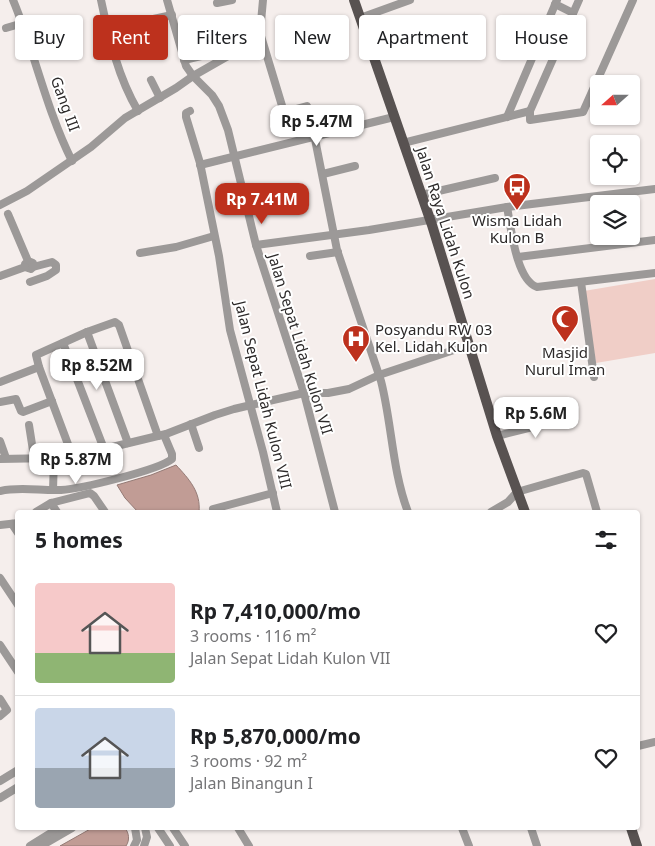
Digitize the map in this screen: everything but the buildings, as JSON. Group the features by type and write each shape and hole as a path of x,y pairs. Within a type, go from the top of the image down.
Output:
{"main road":[{"name":"Jalan Raya Lidah Kulon","path":"354,0 359,15"},
{"name":"Jalan Raya Lidah Kulon","path":"374,60 430,220 497,436 523,510"},
{"path":"632,830 637,846"}],"street":[{"name":"Gang III","path":"14,0 20,15"},
{"path":"101,0 104,15"},
{"name":"Jalan Sepat Lidah Kulon VII","path":"167,0 178,38"},
{"path":"217,3 232,0"},
{"path":"262,15 263,0"},
{"path":"368,15 410,0"},
{"path":"579,0 530,111 530,120 583,112 633,0"},
{"path":"507,117 556,2 573,13"},
{"path":"168,16 172,15"},
{"path":"6,28 15,25"},
{"path":"265,50 283,111 308,107 338,252 379,376 385,399 397,478 407,510"},
{"name":"Gang III","path":"35,60 51,110 72,160"},
{"path":"117,60 124,84 138,111"},
{"name":"Jalan Sepat Lidah Kulon VII","path":"184,60 193,76 212,95 219,106 228,130 256,246 304,393 334,510"},
{"path":"0,204 28,191 91,147 114,127 193,76 222,60"},
{"path":"151,80 160,98"},
{"name":"Jalan Sepat Lidah Kulon VIII","path":"190,111 186,113 186,117 200,165 230,330 277,510"},
{"path":"403,143 530,111"},
{"path":"200,165 394,117"},
{"path":"323,174 355,166"},
{"path":"421,194 495,178"},
{"path":"256,246 507,208 655,189"},
{"path":"507,208 522,273 528,282 537,287 655,273"},
{"path":"8,214 29,265"},
{"path":"140,253 176,248 214,236"},
{"path":"518,257 655,240"},
{"path":"310,256 338,252"},
{"path":"0,276 29,265 52,262 56,265 56,270 47,276 30,282"},
{"path":"581,282 594,377"},
{"path":"0,491 19,488 53,490 73,488 119,477 170,461 172,457 161,435 118,323 87,332 37,354 36,358 39,367 72,455"},
{"path":"87,332 128,443"},
{"path":"63,342 104,448"},
{"path":"0,441 3,458 54,458 72,455 161,435 215,415 304,393 338,392 349,389 379,376 469,345"},
{"path":"0,382 39,367"},
{"path":"0,402 16,399 23,412 52,401"},
{"path":"497,436 569,418"},
{"path":"29,424 34,457"},
{"path":"191,424 199,448"},
{"path":"53,490 54,458"},
{"path":"494,510 508,502 517,492 558,478 583,472 590,482 597,510"},
{"path":"39,510 51,503 90,493 104,510"},
{"path":"213,509 273,493"},
{"path":"51,503 56,510"},
{"path":"0,525 15,524"},
{"path":"0,578 15,600"},
{"path":"0,645 15,668"},
{"path":"0,698 7,710 0,716"},
{"path":"640,746 655,742"},
{"path":"0,781 15,772"},
{"path":"0,798 15,788"},
{"path":"30,846 56,830"},
{"path":"41,846 69,830"},
{"path":"134,846 137,840 135,830"},
{"path":"144,846 147,837 145,830"},
{"path":"159,830 170,846"},
{"path":"174,830 185,846"},
{"path":"239,830 250,846"},
{"path":"243,835 247,830"},
{"path":"463,830 469,846"},
{"path":"532,830 537,846"}],"shaded area":[{"path":"655,279 655,353 596,363 584,291"},
{"path":"176,465 190,481 196,492 199,510 136,510 125,498 117,485"},
{"path":"88,830 126,830 128,837 126,846 60,846"}],"place":[{"name":"Wisma Lidah Kulon B","path":"517,211"},
{"name":"Masjid Nurul Iman","path":"565,343"},
{"name":"Posyandu RW 03 Kel. Lidah Kulon","path":"356,363"}]}
